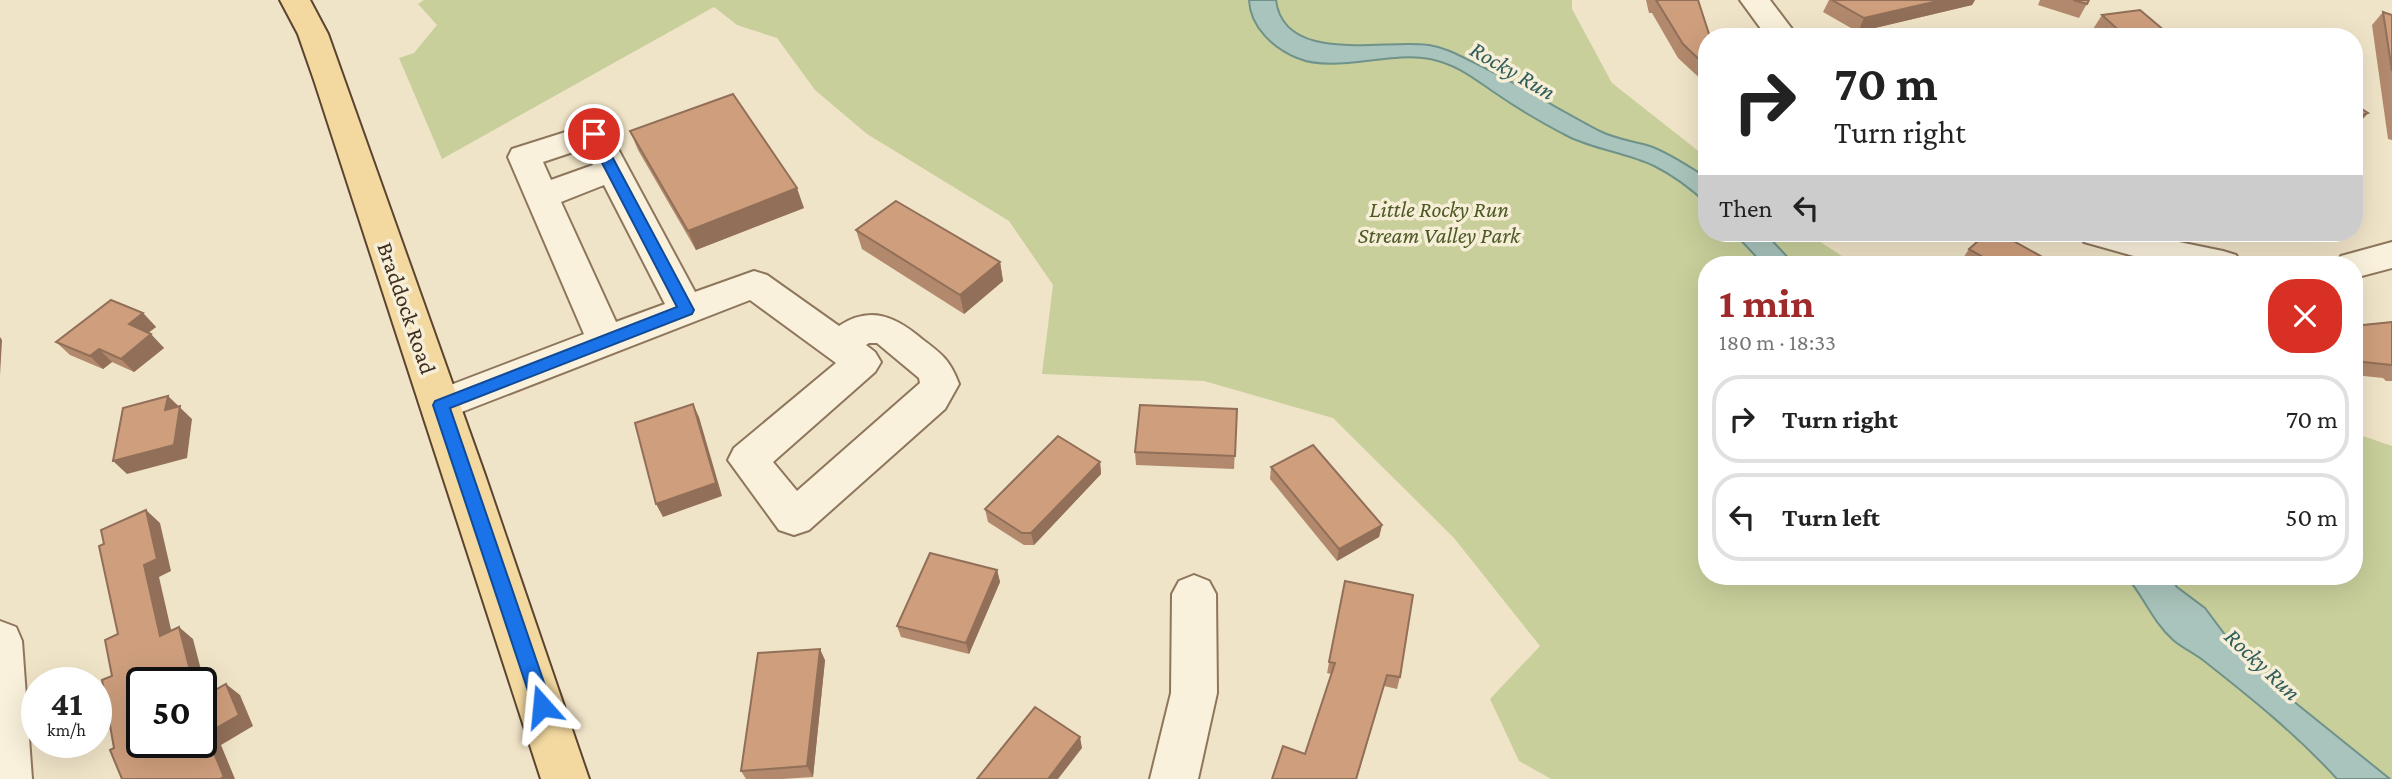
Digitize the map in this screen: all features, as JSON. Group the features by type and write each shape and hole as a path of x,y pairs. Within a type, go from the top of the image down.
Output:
{"main road":[{"name":"Braddock Road","path":"295,0 313,34 330,80 565,779"}],"street":[{"path":"1755,0 1776,28"},
{"path":"606,341 524,157 594,134 686,310"},
{"path":"2124,242 2184,256"},
{"path":"2363,262 2392,254"},
{"path":"441,405 754,284 838,345 862,362 748,460 794,518 931,398 940,384 935,370 888,331 873,328 859,331 838,345"},
{"path":"1174,779 1194,693 1194,594"},
{"path":"0,641 8,779"}],"green space":[{"name":"Little Rocky Run Stream Valley Park","path":"424,0 1572,0 1572,9 1612,83 1698,151 1698,242 1821,242 1842,256 1698,256 1698,585 2363,585 2363,436 2392,446 2392,779 1551,779 1519,761 1490,699 1540,646 1454,538 1333,418 1204,381 1042,374 1053,285 1009,221 867,134 815,90 777,38 737,25 714,7 442,159 399,58 414,53 437,25 418,4"}],"water":[{"name":"Rocky Run","path":"1249,0 1276,0 1283,21 1297,34 1317,41 1340,45 1429,45 1450,51 1600,131 1650,146 1679,160 1698,172 1698,196 1682,183 1644,162 1569,137 1449,65 1414,57 1328,64 1297,58 1280,49 1264,35 1250,10"},
{"path":"1742,242 1773,242 1787,256 1756,256"},
{"name":"Rocky Run","path":"2133,585 2176,585 2205,608 2226,636 2292,700 2390,779 2337,779 2306,747 2256,703 2173,640 2159,625"}],"building":[{"path":"1656,0 1698,0 1707,28 1698,28 1698,58 1683,44"},
{"path":"1832,0 1942,0 1864,18"},
{"path":"2073,0 2089,0 2087,4"},
{"path":"2140,10 2161,28 2116,28 2102,15"},
{"path":"2383,12 2392,15 2392,71"},
{"path":"733,94 797,188 688,231 630,131"},
{"path":"896,201 1000,262 960,295 856,230"},
{"path":"1977,242 2015,242 2041,256 1981,256 1969,249"},
{"path":"111,300 143,313 129,324 151,334 121,359 99,349 90,356 56,342"},
{"path":"2392,322 2392,365 2363,362 2363,325"},
{"path":"168,396 165,410 180,406 174,445 113,461 123,408"},
{"path":"693,404 716,483 656,504 635,423"},
{"path":"1140,405 1237,409 1235,456 1135,452"},
{"path":"1058,436 1100,462 1031,533 1022,533 985,509"},
{"path":"1313,445 1382,525 1339,549 1271,467"},
{"path":"146,510 157,559 144,565 160,636 179,627 189,667 126,667 126,758 216,758 224,777 220,779 122,779 112,755 112,667 105,640 118,634 99,546 104,544 101,530"},
{"path":"930,553 997,570 966,643 897,626"},
{"path":"1345,581 1413,595 1400,677 1387,675 1356,779 1272,779 1283,746 1305,754 1335,663 1329,662"},
{"path":"820,649 807,766 741,771 758,653"},
{"path":"226,684 239,715 217,728 217,689"},
{"path":"1035,707 1080,737 1048,779 977,779"}],"route":[{"path":"542,706 441,405 686,310 594,134"}]}
